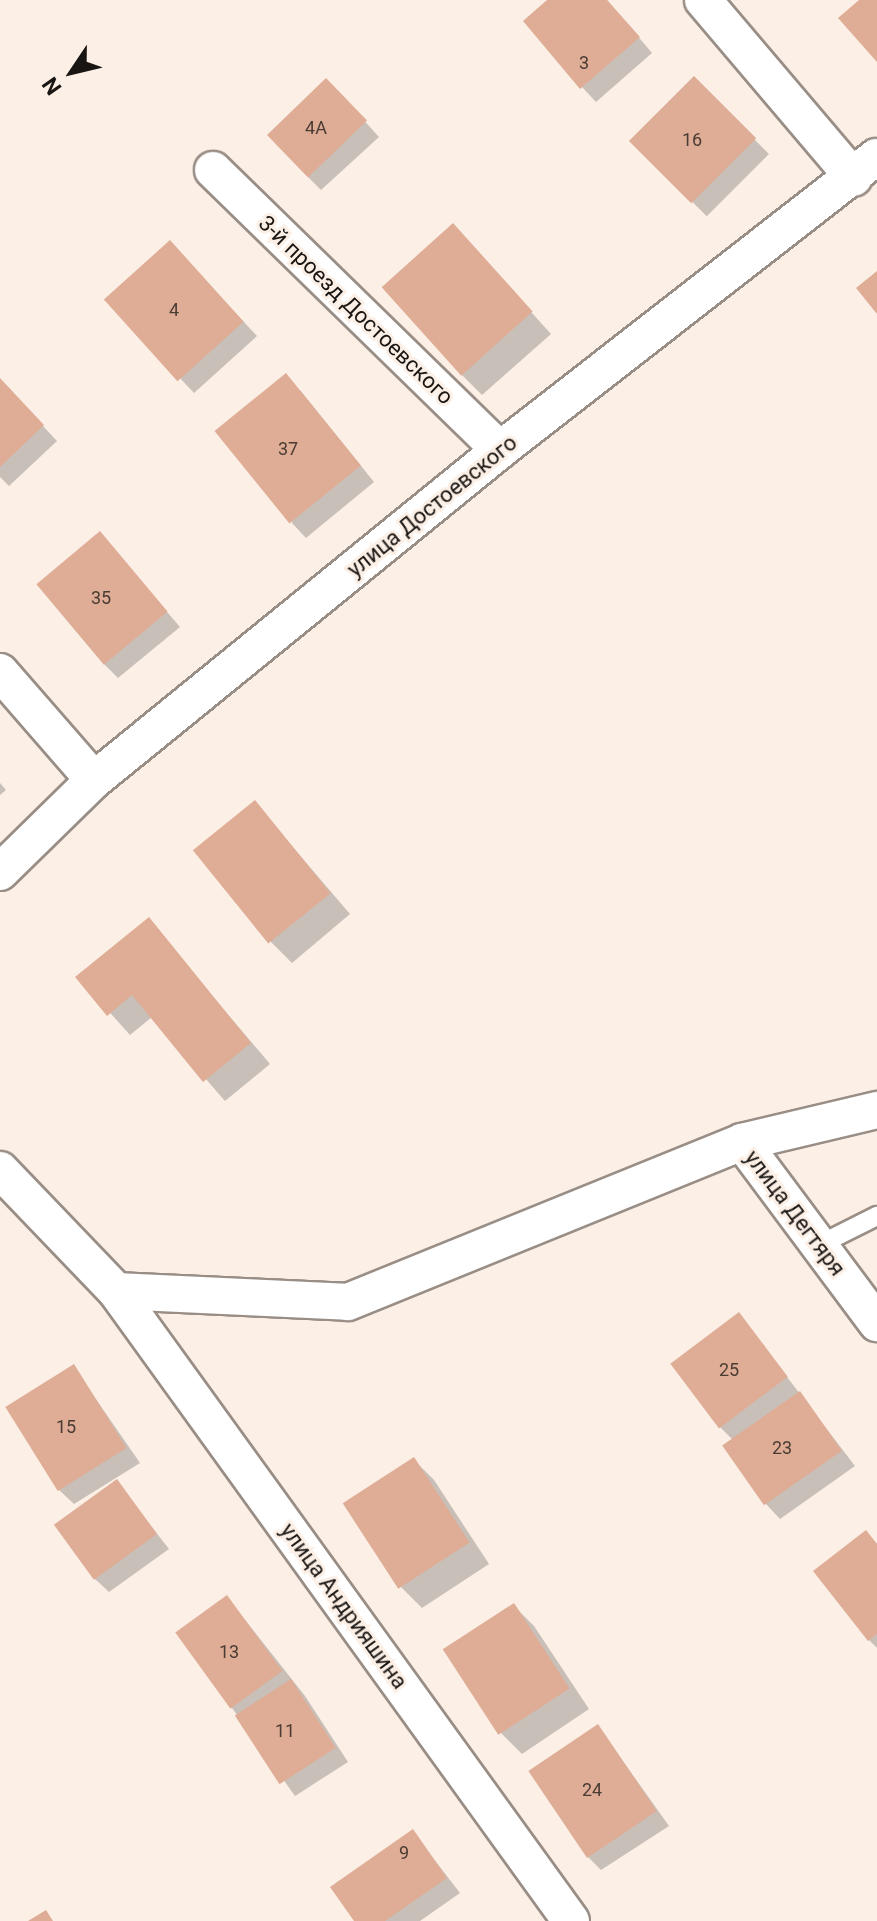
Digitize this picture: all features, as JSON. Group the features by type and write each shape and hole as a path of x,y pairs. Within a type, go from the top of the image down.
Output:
{"street":[{"path":"703,0 866,168"},
{"name":"улица Достоевского","path":"0,872 94,780 500,450 866,168"},
{"name":"3-й проезд Достоевского","path":"213,170 500,450"},
{"path":"0,672 94,780"},
{"path":"116,1291 348,1302 742,1142 877,1110"},
{"name":"улица Дегтяря","path":"742,1142 877,1323"},
{"name":"улица Андрияшина","path":"0,1170 116,1291 571,1921"}],"lane":[{"path":"819,1245 877,1216"}],"building":[{"path":"547,0 607,0 640,37 580,89 523,21"},
{"path":"859,0 877,0 877,62 838,18"},
{"path":"694,76 756,138 691,203 629,141"},
{"path":"326,78 367,120 308,177 267,135"},
{"path":"453,223 533,311 461,376 382,287"},
{"path":"170,240 244,322 177,381 104,300"},
{"path":"877,271 877,314 856,288"},
{"path":"286,373 361,465 289,523 215,431"},
{"path":"0,378 44,425 0,467"},
{"path":"100,531 167,611 104,665 36,584"},
{"path":"255,800 331,893 268,944 193,850"},
{"path":"149,917 251,1043 203,1082 132,995 107,1016 75,977"},
{"path":"739,1312 788,1377 719,1428 670,1364"},
{"path":"74,1364 126,1448 58,1491 5,1407"},
{"path":"800,1391 842,1451 764,1505 722,1445"},
{"path":"414,1457 470,1543 398,1589 343,1503"},
{"path":"117,1479 157,1534 94,1580 54,1525"},
{"path":"866,1530 877,1544 877,1634 868,1641 813,1571"},
{"path":"227,1595 282,1671 230,1709 175,1633"},
{"path":"514,1603 570,1689 498,1735 443,1649"},
{"path":"291,1679 336,1748 279,1784 235,1715"},
{"path":"598,1724 657,1811 587,1858 528,1771"},
{"path":"413,1829 447,1878 385,1921 354,1921 330,1887"},
{"path":"46,1910 53,1921 28,1921"}]}
